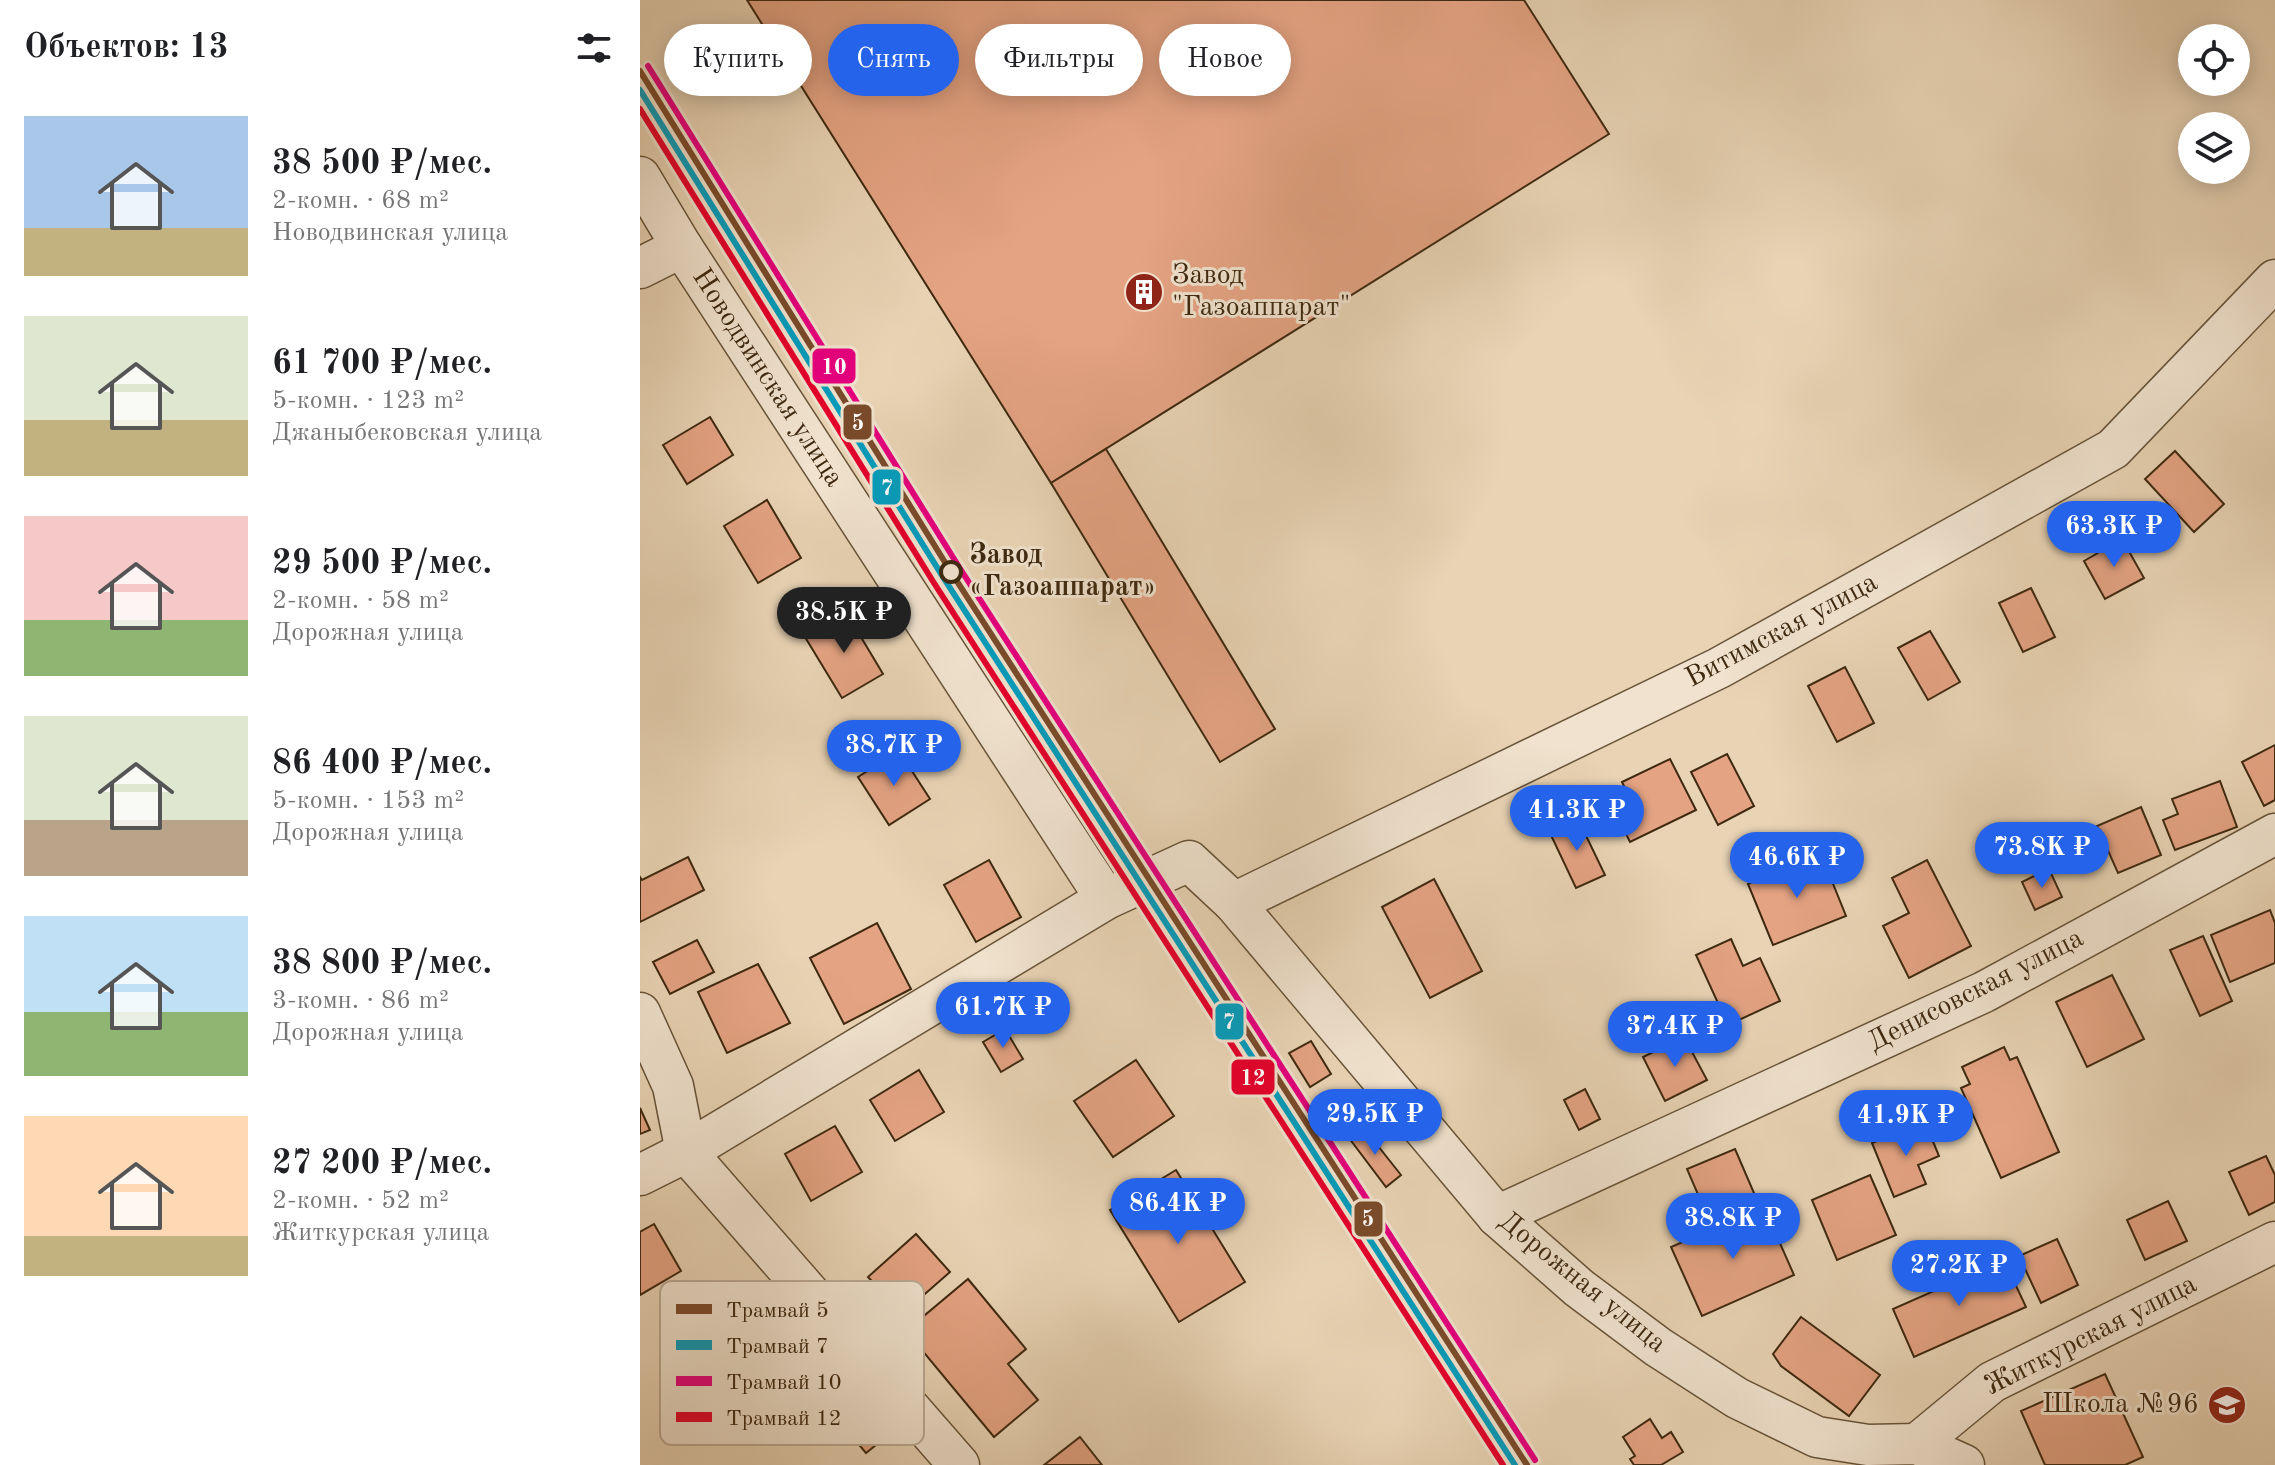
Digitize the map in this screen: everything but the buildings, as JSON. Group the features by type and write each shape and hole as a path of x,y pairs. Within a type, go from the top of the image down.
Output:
{"street":[{"name":"Новодвинская улица","path":"640,177 682,247 1106,899"},
{"path":"640,268 682,247"},
{"name":"Витимская улица","path":"1234,903 1719,668 2113,449 2275,280"},
{"name":"Денисовская улица","path":"1497,1216 1984,992 2275,834"},
{"name":"Дорожная улица","path":"1106,899 1189,861 1234,903 1497,1216 1590,1297 1658,1347 1737,1398 1817,1437 1868,1445 1917,1444 1964,1465"},
{"path":"640,1175 686,1152 1106,899"},
{"path":"640,1013 673,1086 686,1152 799,1281"},
{"name":"Житкурская улица","path":"1917,1444 1992,1382 2275,1242"},
{"path":"924,1425 959,1465"}],"tram line":[{"name":"10","path":"648,66 959,567 1535,1460"},
{"name":"5","path":"640,71 951,572 1527,1465"},
{"name":"7","path":"640,90 943,577 1515,1465"},
{"name":"12","path":"640,109 934,583 1503,1465"}],"place":[{"name":"Завод \"Газоаппарат\"","path":"1144,292"},
{"name":"Завод «Газоаппарат»","path":"951,572"},
{"name":"Школа №96","path":"2227,1405"}]}
